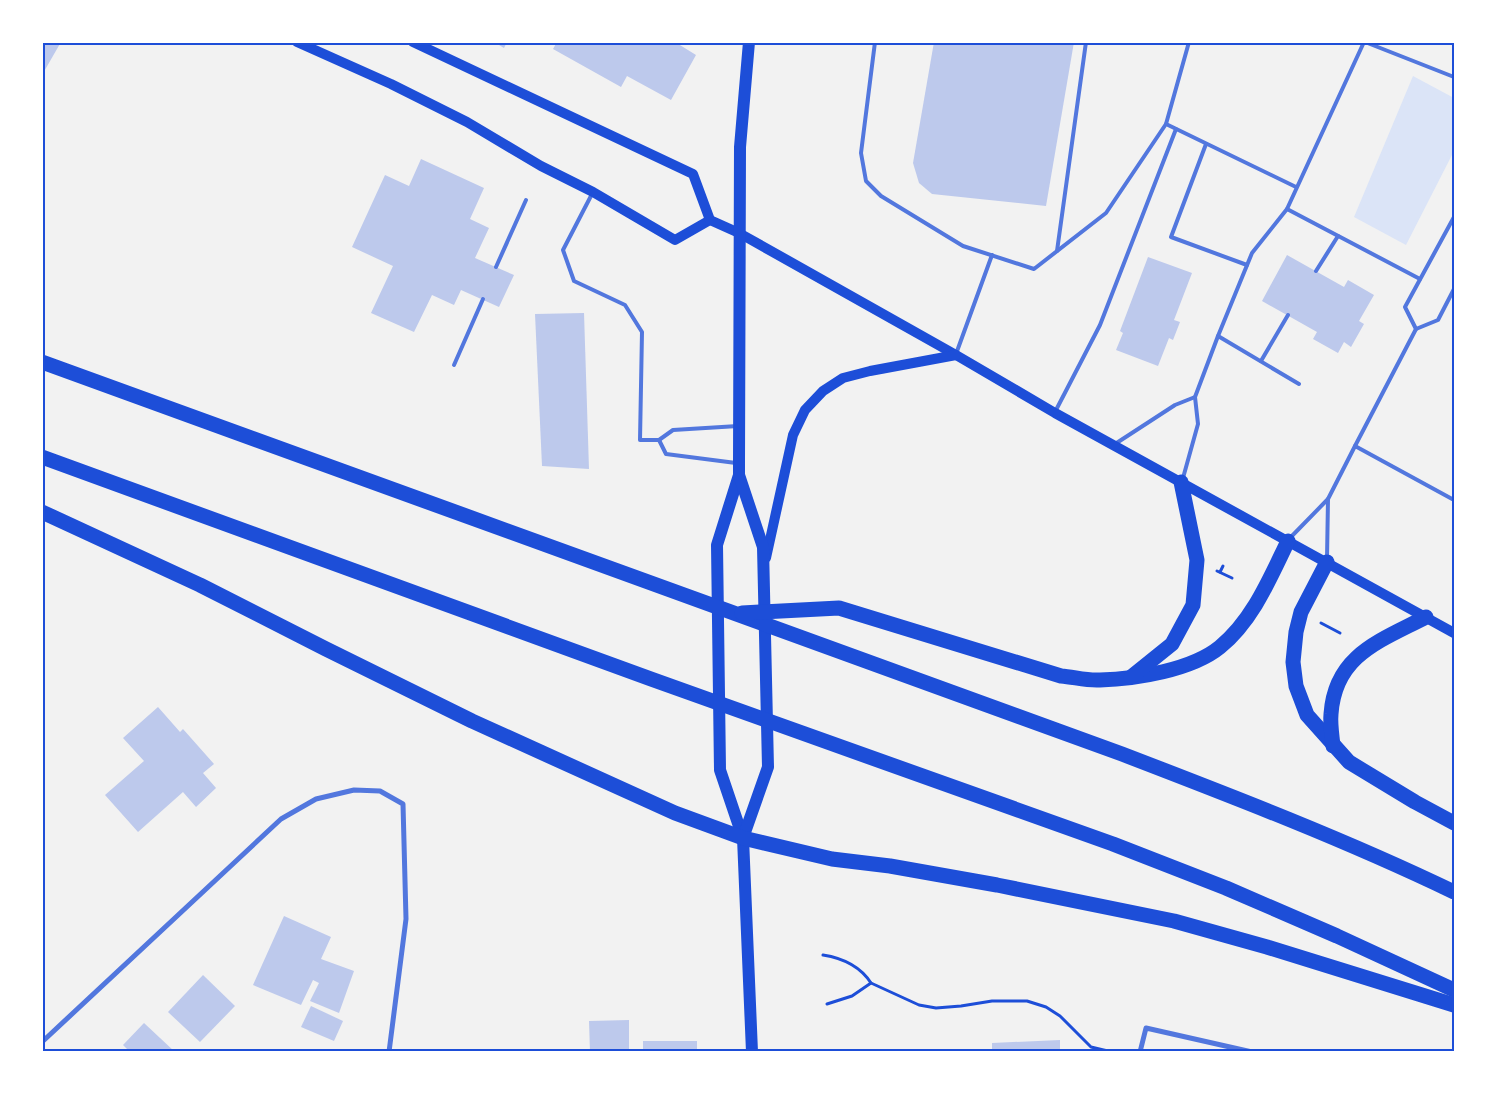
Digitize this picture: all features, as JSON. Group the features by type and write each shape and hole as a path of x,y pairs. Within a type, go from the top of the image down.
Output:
{"highway":[{"path":"42,362 1122,754 1384,858 1454,892"},
{"path":"42,457 650,679 1113,844 1226,888 1337,936 1454,990"},
{"path":"1129,678 1172,644 1193,605 1197,560 1181,482"},
{"path":"42,512 200,585 472,721 675,813 743,838 832,859 890,866 998,885 1174,921 1267,947 1454,1005"},
{"path":"735,613 839,608 1062,676 1098,680 1129,678 1187,666 1220,647 1244,621 1262,593 1288,541"},
{"path":"1327,562 1301,612 1296,632 1293,662 1296,686 1307,716 1349,762 1414,802 1454,823"},
{"path":"1333,746 1331,714 1336,691 1344,670 1367,648 1426,617"}],"main road":[{"path":"297,42 391,84 458,118 541,166 593,192 675,240 710,220"},
{"path":"413,42 693,174 710,220 739,233 1113,446 1454,633"},
{"path":"749,42 740,147 739,469 717,545 720,770 743,838 752,1052"},
{"path":"763,572 793,435 805,410 823,391 843,378 956,355"},
{"path":"739,469 763,547 768,767 743,838"}],"street":[{"path":"42,1042 281,819 316,798 354,790 380,791 403,804 406,919 389,1052"},
{"path":"1140,1052 1146,1028 1252,1052"}],"lane":[{"path":"875,42 861,153 866,181 882,196 964,246 1034,269 1106,213 1166,124 1189,42"},
{"path":"1057,250 1086,42"},
{"path":"1181,482 1198,424 1195,398 1247,265 1252,253 1287,209 1364,42 1454,77"},
{"path":"1166,124 1296,187"},
{"path":"1055,413 1100,325 1176,129"},
{"path":"1206,144 1171,237 1247,265"},
{"path":"593,192 563,250 574,281 625,305 642,332 640,440 659,440 673,430 739,426"},
{"path":"496,267 526,200"},
{"path":"1287,209 1420,279"},
{"path":"1416,329 1405,307 1454,218"},
{"path":"1316,271 1338,236"},
{"path":"956,355 992,255"},
{"path":"1288,541 1328,499 1416,329 1438,320 1454,289"},
{"path":"454,365 483,300"},
{"path":"1261,361 1288,316"},
{"path":"1218,336 1300,384"},
{"path":"1113,446 1175,405 1195,398"},
{"path":"659,440 666,454 739,469"},
{"path":"1355,446 1454,500"},
{"path":"1327,562 1328,499"}],"path":[{"path":"1220,572 1223,566"},
{"path":"1212,570 1232,578"},
{"path":"1321,622 1340,632"},
{"path":"822,956 842,959 866,976 871,983 920,1006 936,1008 992,1001 1027,1001 1046,1007 1060,1016 1091,1047 1112,1052"},
{"path":"827,1004 852,996 871,983"}],"shaded area":[{"path":"1413,76 1454,98 1454,151 1406,245 1354,217"}],"building":[{"path":"42,42 61,42 42,75"},
{"path":"494,42 507,42 504,48"},
{"path":"557,42 675,42 696,55 671,100 627,76 621,87 553,49"},
{"path":"934,42 1074,42 1046,206 932,194 919,183 913,163"},
{"path":"421,159 484,188 470,219 489,228 475,258 514,275 499,307 461,290 454,305 432,295 414,332 371,313 393,266 352,247 385,175 409,186"},
{"path":"1287,255 1344,287 1348,280 1374,295 1359,321 1364,324 1351,347 1344,342 1338,353 1313,339 1317,332 1262,301"},
{"path":"1148,257 1192,273 1174,320 1180,322 1173,340 1169,338 1158,366 1116,350 1123,333 1120,331"},
{"path":"584,313 589,469 542,466 535,314"},
{"path":"158,707 180,732 183,729 214,764 203,773 216,788 196,807 183,792 138,832 105,795 144,761 123,738"},
{"path":"284,916 331,937 321,959 354,971 339,1013 310,1001 319,983 313,980 301,1005 253,985"},
{"path":"203,975 235,1006 200,1042 168,1012"},
{"path":"311,1006 343,1021 334,1041 301,1027"},
{"path":"629,1020 629,1052 590,1052 589,1021"},
{"path":"144,1023 175,1052 130,1052 123,1045"},
{"path":"1060,1040 1060,1052 992,1052 992,1043"},
{"path":"643,1041 697,1041 697,1052 643,1052"}]}
